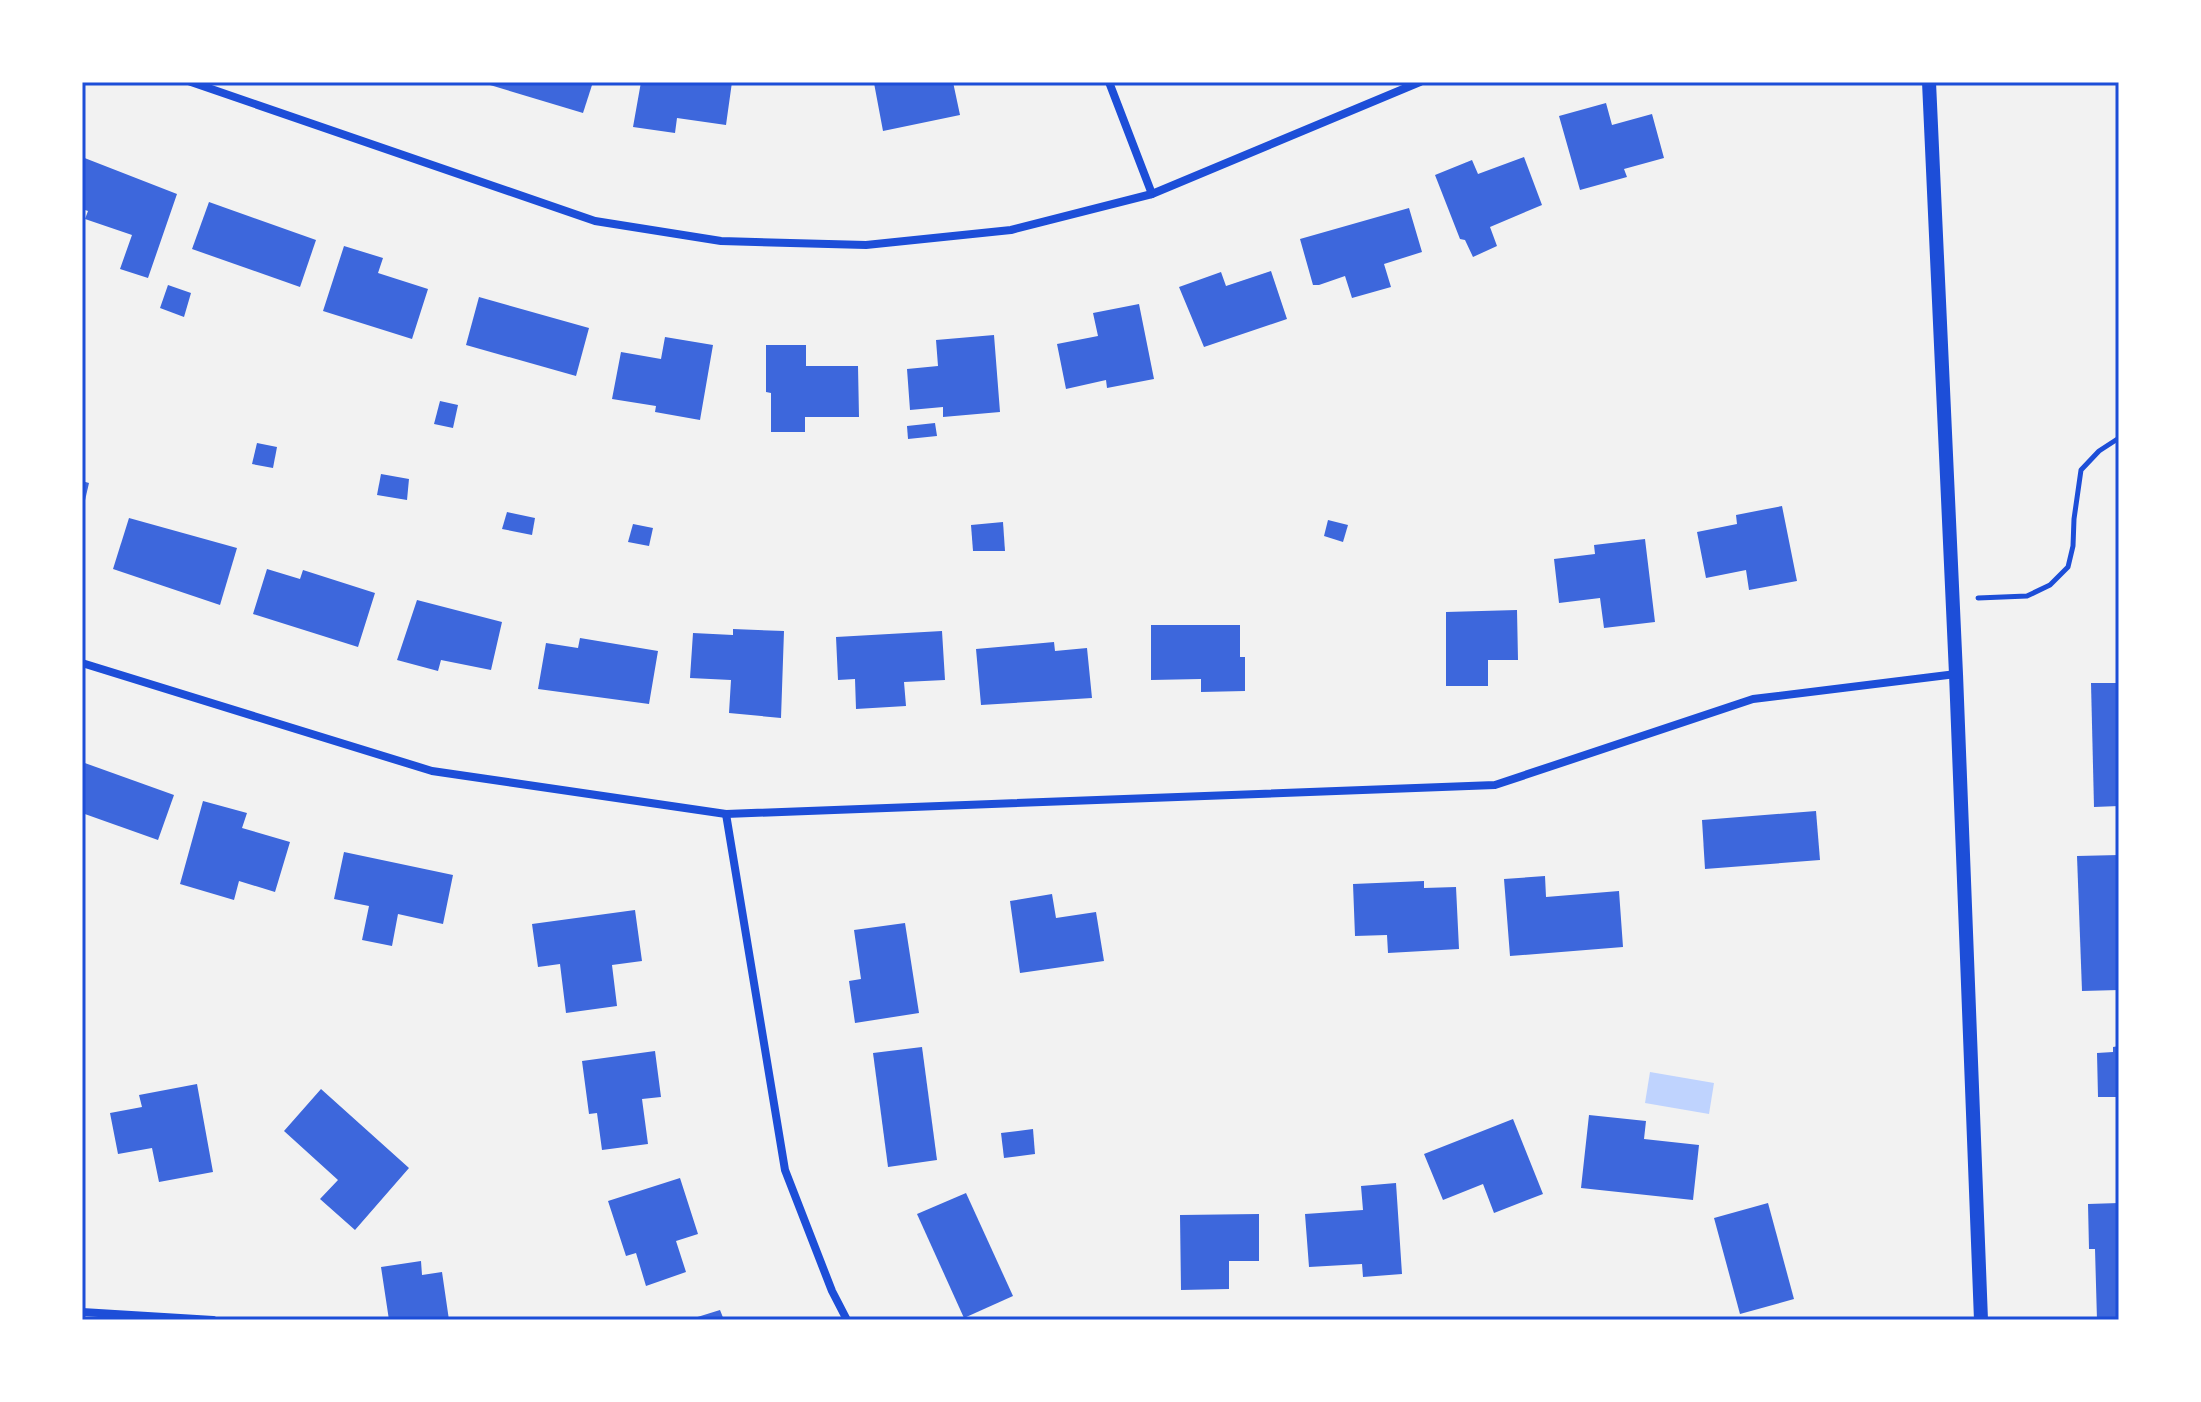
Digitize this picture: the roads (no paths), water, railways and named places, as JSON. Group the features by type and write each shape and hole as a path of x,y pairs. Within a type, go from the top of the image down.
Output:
{"street":[{"path":"191,82 595,221 721,241 866,245 1011,230 1152,194 1420,82"},
{"path":"1109,82 1152,194"},
{"path":"1929,82 1981,1320"},
{"path":"82,663 432,771 726,814 1495,785 1753,699 1956,674"},
{"path":"726,814 785,1170 832,1291 847,1320"},
{"path":"82,1312 213,1320"}],"water":[{"path":"1650,1072 1714,1083 1709,1114 1645,1103"}]}
